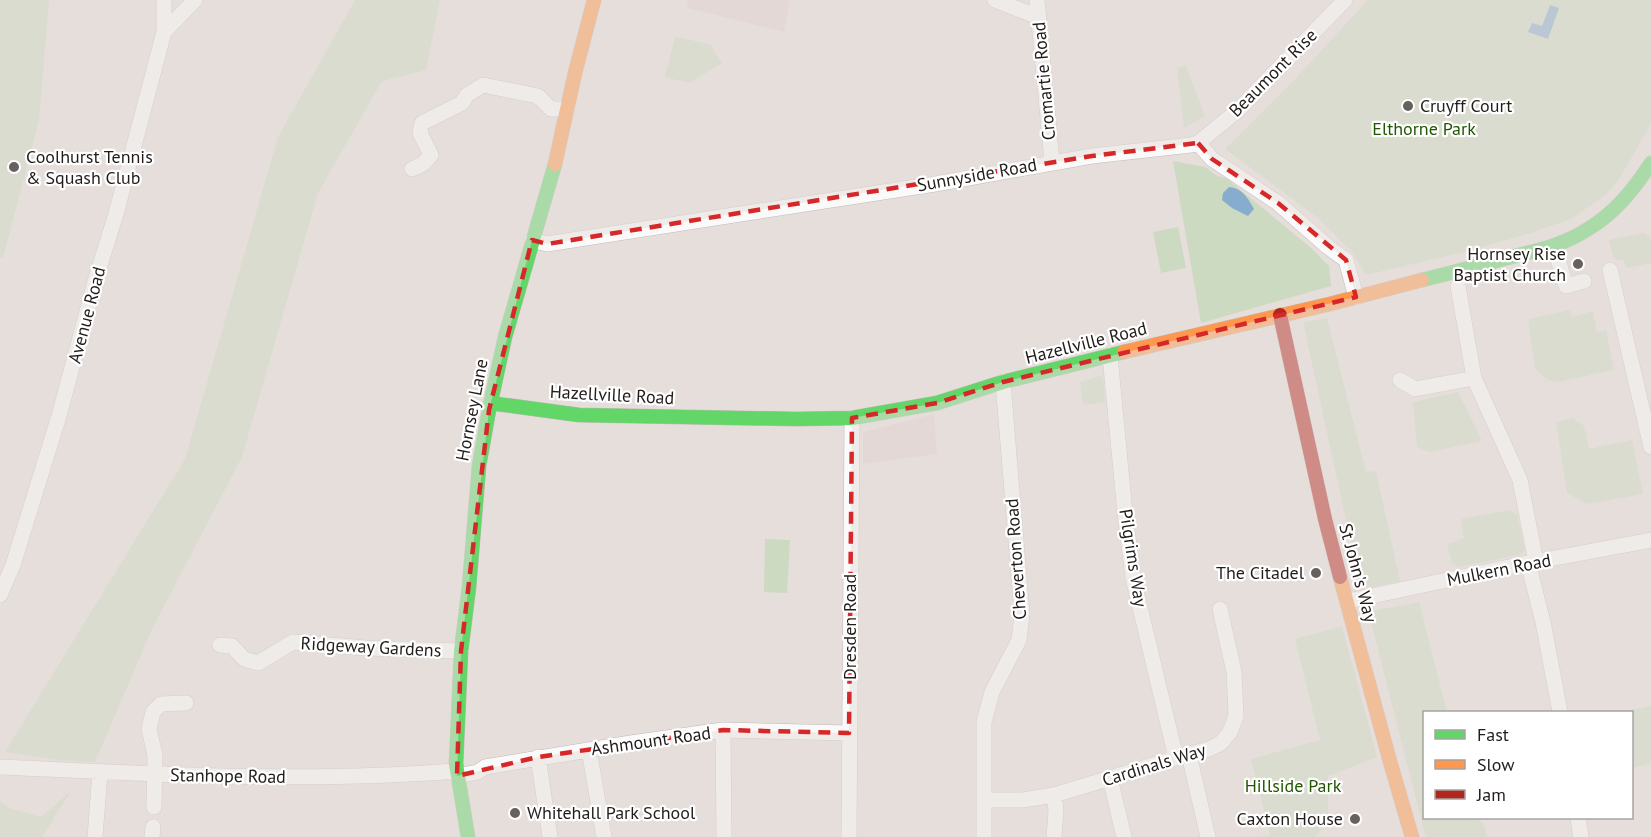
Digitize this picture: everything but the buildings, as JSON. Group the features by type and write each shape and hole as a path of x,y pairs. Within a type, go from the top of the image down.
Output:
{"street":[{"name":"Avenue Road","path":"0,595 13,565 59,417 96,278 116,214 164,32 164,0"},
{"name":"Avenue Road","path":"164,32 195,0"},
{"name":"Hornsey Lane","path":"468,837 456,773 461,651 479,466 505,337 554,167 594,0"},
{"path":"995,0 1038,17"},
{"name":"Cromartie Road","path":"1037,0 1052,162"},
{"name":"Beaumont Rise","path":"1198,142 1238,111 1345,0"},
{"path":"412,170 423,164 431,155 420,133 422,123 462,103 467,94 483,85 538,96 551,109 567,109"},
{"path":"1198,142 1212,159 1278,203 1346,260 1356,297"},
{"name":"Sunnyside Road","path":"532,240 548,244 935,184 1052,162 1198,142"},
{"name":"Hazellville Road","path":"490,403 579,415 794,419 852,418 937,403 1003,382 1356,297 1554,246 1588,230 1625,199 1638,185 1651,163"},
{"path":"1554,246 1566,286 1584,281"},
{"path":"1610,270 1651,447"},
{"path":"1458,286 1474,378 1520,480 1532,562 1560,711"},
{"name":"St John's Way","path":"1280,315 1325,519 1412,837"},
{"name":"Pilgrims Way","path":"1110,356 1133,579 1182,756 1208,837"},
{"path":"1400,380 1415,389 1474,378"},
{"name":"Cheverton Road","path":"984,837 984,722 992,692 1019,640 1022,614 1003,382"},
{"name":"Dresden Road","path":"849,837 852,418"},
{"name":"Mulkern Road","path":"1348,601 1532,562 1651,540"},
{"name":"Cardinals Way","path":"984,800 1023,800 1054,795 1209,749 1221,743 1230,732 1236,716 1234,672 1220,609"},
{"name":"Ridgeway Gardens","path":"220,645 232,646 244,659 258,663 293,642 366,648 461,651"},
{"path":"154,807 155,755 149,729 153,712 161,704 186,703"},
{"path":"723,730 724,837"},
{"name":"Ashmount Road","path":"456,773 478,772 485,767 538,757 723,730 849,733"},
{"path":"589,750 604,837"},
{"path":"538,757 550,837"},
{"name":"Stanhope Road","path":"0,767 100,773 272,778 456,773"},
{"path":"95,837 100,773"},
{"path":"1110,778 1124,837"},
{"path":"1054,795 1056,810 1054,837"},
{"path":"1578,819 1581,837"}],"highlighted area":[{"path":"1198,143 1212,159 1278,203 1346,260 1356,297 1003,382 937,403 852,418 849,733 723,730 538,757 457,776 461,651 489,410 532,240 547,244 1092,156"}],"shaded area":[{"path":"688,0 790,0 784,32 687,8"},
{"path":"934,414 937,454 863,464 863,432"}],"green space":[{"name":"Coolhurst Tennis & Squash Club","path":"0,0 49,0 39,120 3,258 0,257"},
{"path":"355,0 440,0 426,70 382,81 318,193 242,457 152,629 95,762 58,760 5,752 185,459 278,137"},
{"name":"Elthorne Park","path":"1368,0 1651,0 1651,124 1618,181 1604,196 1571,219 1464,252 1366,275 1353,253 1318,218 1225,149 1295,79"},
{"path":"675,37 710,44 722,63 689,83 665,77"},
{"path":"1186,66 1205,116 1184,128 1177,68"},
{"path":"1173,161 1205,167 1217,176 1226,178 1310,247 1329,266 1331,286 1201,323"},
{"path":"1178,227 1186,268 1161,273 1153,232"},
{"path":"1644,233 1651,238 1651,263 1626,268 1624,260 1618,261 1613,257 1609,240"},
{"path":"1570,310 1572,317 1593,311 1597,332 1606,330 1614,370 1558,382 1548,380 1535,369 1528,319"},
{"path":"1327,318 1366,472 1376,471 1400,581 1367,588 1360,585 1303,322"},
{"path":"1103,375 1105,402 1083,405 1080,382"},
{"path":"1458,392 1482,441 1429,452 1417,447 1413,402"},
{"path":"1573,418 1584,426 1589,449 1632,440 1643,494 1587,504 1567,493 1556,422"},
{"path":"1510,510 1517,515 1525,549 1520,555 1458,567 1452,563 1447,544 1464,538 1461,519"},
{"path":"765,539 790,540 787,593 764,592"},
{"path":"1419,602 1447,711 1423,711 1423,819 1478,819 1484,825 1487,837 1426,837 1370,618 1374,611"},
{"name":"Hillside Park","path":"1342,626 1377,757 1328,776 1328,822 1316,837 1263,837 1270,835 1251,759 1320,740 1295,639"},
{"path":"1651,706 1651,763 1633,768 1633,711 1625,711"},
{"path":"71,791 42,837 0,837 0,801 9,808 41,817"}],"water":[{"path":"1550,5 1559,8 1548,39 1528,32 1532,23 1542,26"},
{"path":"1229,187 1244,194 1249,201 1254,209 1248,216 1222,200 1223,193"}],"traffic: fast":[{"path":"1422,280 1539,250 1579,235 1598,223 1615,208 1631,191 1651,163"},
{"path":"468,837 456,764 461,651 479,466 505,337 555,164"},
{"path":"490,403 579,415 852,418 937,403 1003,382 1124,352"}],"traffic: slow":[{"path":"555,164 594,0"},
{"path":"1124,352 1422,280"},
{"path":"1340,577 1412,837"}],"traffic: jam":[{"path":"1280,315 1340,577"}],"place":[{"name":"Cruyff Court","path":"1408,106"},
{"name":"Coolhurst Tennis & Squash Club","path":"14,167"},
{"name":"Hornsey Rise Baptist Church","path":"1578,264"},
{"name":"The Citadel","path":"1316,573"},
{"name":"Whitehall Park School","path":"515,813"},
{"name":"Caxton House","path":"1355,819"}]}
